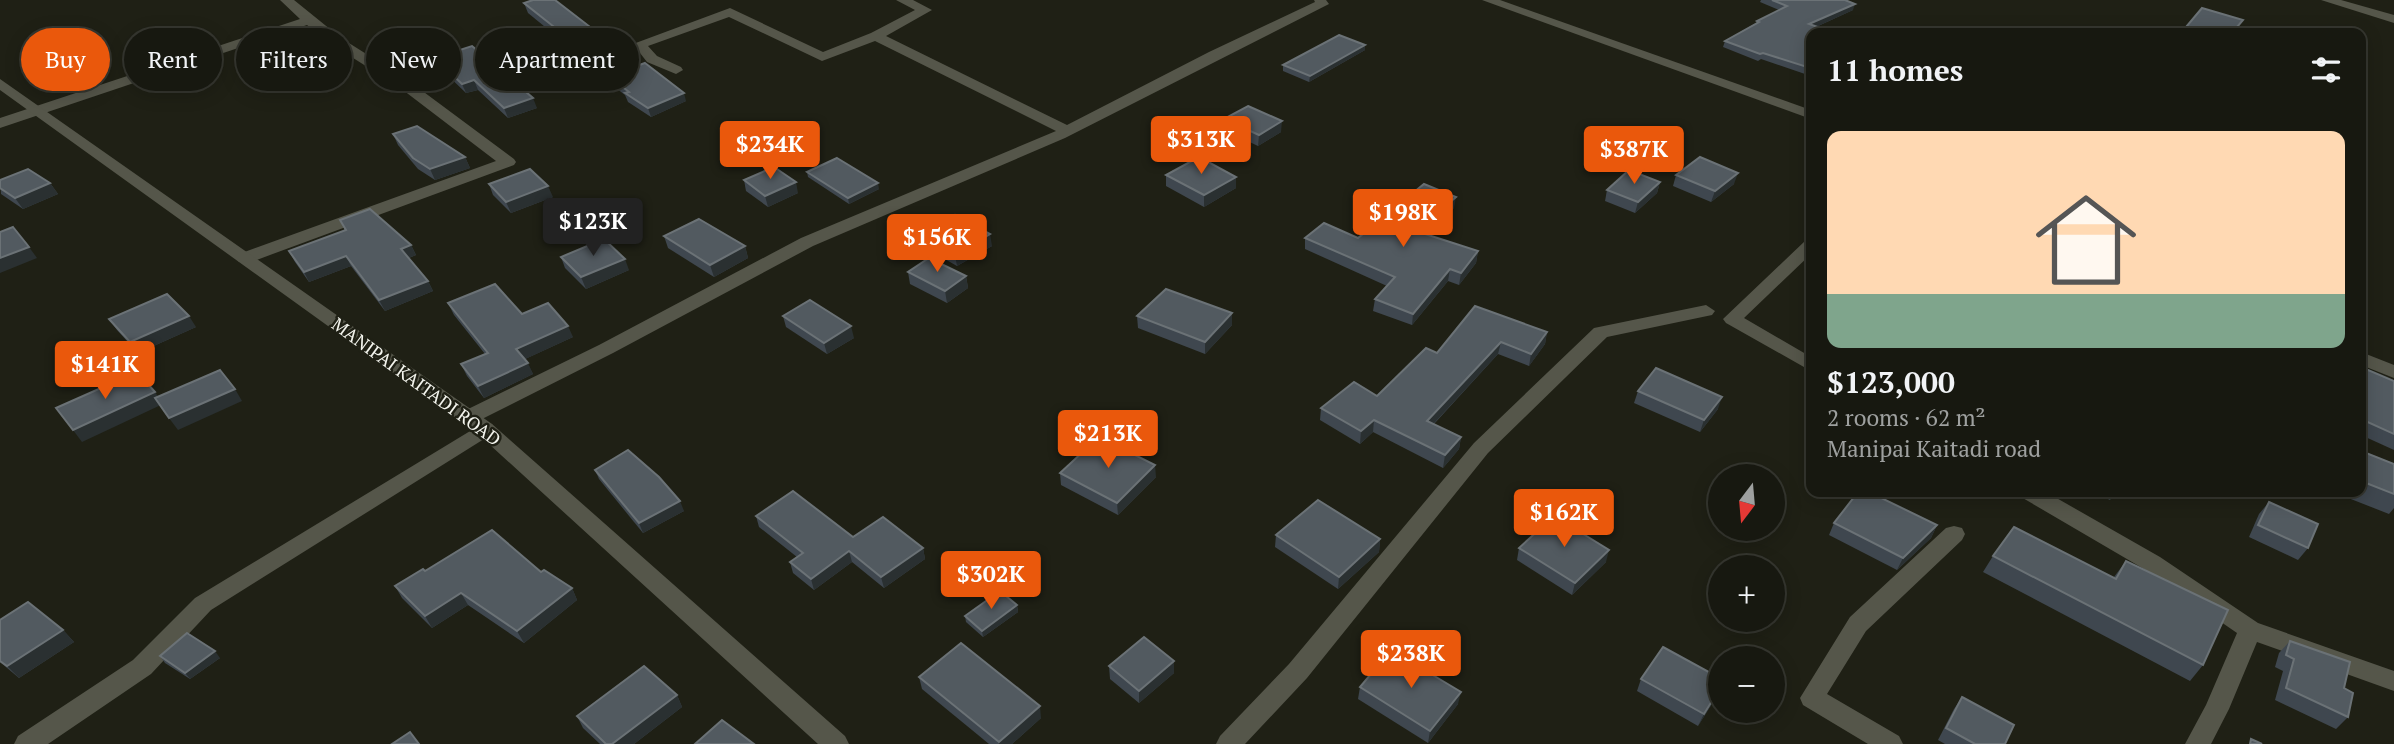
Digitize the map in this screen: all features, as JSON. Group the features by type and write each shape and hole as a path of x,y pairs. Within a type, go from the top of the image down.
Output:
{"street":[{"path":"245,258 508,162 404,84 336,41 286,0"},
{"path":"676,70 652,59 640,44 730,12 822,57 876,36 925,10 902,0"},
{"path":"27,744 142,667 203,604 477,423 606,349 807,242 1067,131 1214,55 1322,4 1320,0"},
{"path":"1488,0 1806,113"},
{"path":"2327,0 2394,19"},
{"path":"0,123 309,20"},
{"path":"876,36 1067,131"},
{"name":"MANIPAI KAITADI ROAD","path":"0,83 477,423 836,744"},
{"path":"1806,250 1732,319 1806,362"},
{"path":"1229,744 1298,671 1481,448 1601,332 1706,311"},
{"path":"2366,360 2394,372"},
{"path":"2038,497 2152,563 2250,630 2394,681"},
{"path":"1890,744 1812,698 1858,625 1954,534"},
{"path":"2198,744 2217,709 2250,630"}],"building":[{"path":"533,0 555,0 591,28 555,28 524,3"},
{"path":"1772,0 1845,0 1855,4 1809,24 1821,28 1806,28 1806,67 1725,41 1759,22 1757,21 1787,6"},
{"path":"2202,8 2243,20 2236,28 2185,28"},
{"path":"1339,35 1365,45 1310,76 1283,65"},
{"path":"472,46 475,49 475,81 462,84 461,83 461,50"},
{"path":"645,63 684,93 648,108 625,93 639,91 639,65"},
{"path":"486,91 525,91 533,98 504,108"},
{"path":"1248,106 1282,121 1259,135 1224,119"},
{"path":"417,126 465,157 430,169 413,158 393,134"},
{"path":"1199,157 1236,177 1204,195 1166,175"},
{"path":"1700,157 1738,173 1715,191 1676,175"},
{"path":"837,158 878,183 848,198 807,172"},
{"path":"774,167 796,182 765,196 744,180"},
{"path":"28,169 50,183 15,198 0,188 0,180"},
{"path":"530,169 548,186 506,202 489,184"},
{"path":"1629,170 1660,182 1638,202 1607,190"},
{"path":"1424,184 1456,197 1416,231 1478,251 1461,273 1450,269 1413,314 1375,299 1395,277 1305,238 1324,223 1358,238"},
{"path":"370,209 411,245 401,249 428,281 379,300 346,256 304,272 289,251 346,230 340,220"},
{"path":"955,215 990,234 955,255 920,234"},
{"path":"699,219 745,246 710,265 664,236"},
{"path":"13,227 29,247 0,258 0,232"},
{"path":"604,239 625,259 581,277 561,257"},
{"path":"929,258 966,276 945,291 908,272"},
{"path":"495,284 522,314 548,303 568,326 516,349 528,363 478,386 461,364 488,353 448,303"},
{"path":"1166,289 1232,313 1205,342 1137,316"},
{"path":"167,294 189,316 130,342 109,319"},
{"path":"810,300 851,326 824,343 783,316"},
{"path":"1475,306 1547,332 1531,354 1501,342 1427,421 1461,437 1445,455 1374,420 1361,431 1321,408 1354,382 1377,396 1426,348 1437,353"},
{"path":"1656,368 1722,397 1704,420 1638,391"},
{"path":"2366,369 2394,381 2394,434 2366,421"},
{"path":"220,370 235,389 169,418 155,398"},
{"path":"137,372 155,392 73,430 56,408"},
{"path":"1099,437 1155,465 1117,503 1060,473"},
{"path":"628,450 659,477 680,501 639,523 595,470"},
{"path":"2366,453 2394,464 2394,494 2366,483"},
{"path":"793,491 853,537 883,517 923,548 881,577 849,551 811,579 790,562 803,553 756,516"},
{"path":"1854,497 1879,497 1937,525 1903,558 1834,523"},
{"path":"1318,500 1380,539 1339,577 1276,535"},
{"path":"2269,502 2318,524 2308,548 2258,525"},
{"path":"1554,516 1609,550 1575,583 1519,548"},
{"path":"2014,527 2116,579 2126,561 2228,610 2203,665 1993,556"},
{"path":"492,530 541,572 544,570 572,588 517,631 461,593 425,616 395,586 423,569 425,571"},
{"path":"1000,591 1017,605 982,631 965,616"},
{"path":"28,602 63,630 7,666 0,661 0,620"},
{"path":"187,633 215,651 185,673 160,656"},
{"path":"1144,637 1174,661 1139,691 1109,666"},
{"path":"2290,641 2350,662 2344,688 2353,693 2348,717 2286,688 2294,659 2286,655"},
{"path":"961,643 1040,706 999,742 919,677"},
{"path":"1663,647 1708,671 1708,708 1704,714 1641,679"},
{"path":"1391,650 1461,692 1430,731 1360,687"},
{"path":"644,666 677,695 612,744 606,744 577,716"},
{"path":"1962,697 2014,725 2005,744 1975,744 1946,728"},
{"path":"722,720 754,744 695,744"},
{"path":"410,732 419,744 392,744"}]}
